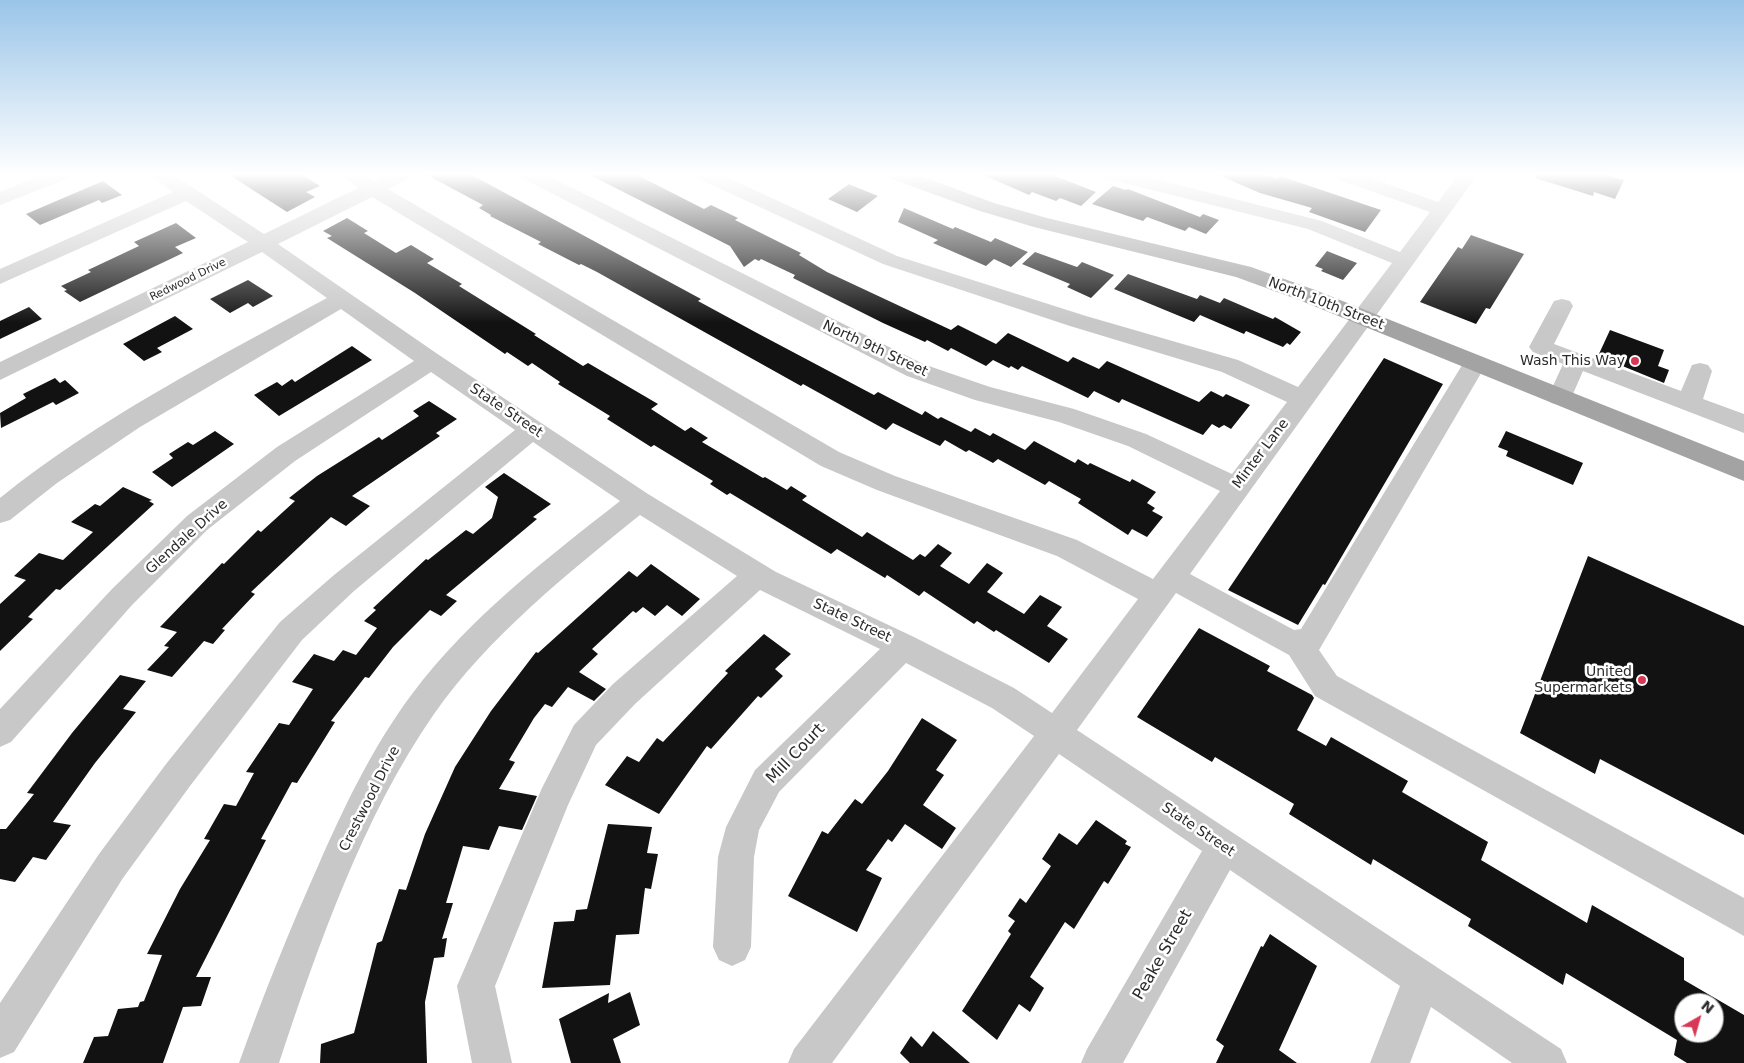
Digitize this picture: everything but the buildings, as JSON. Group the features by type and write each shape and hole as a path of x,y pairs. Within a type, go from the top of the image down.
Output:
{"main road":[{"name":"North 10th Street","path":"1043,224 1243,272 1744,471"}],"street":[{"path":"0,277 119,224"},
{"name":"State Street","path":"234,224 431,361 639,501 757,575 903,646 1003,698 1547,1063"},
{"name":"Redwood Drive","path":"0,372 303,224"},
{"path":"432,224 830,459 886,483 1067,548 1164,586 1291,643 1310,640 1475,363"},
{"name":"North 9th Street","path":"627,224 916,370 984,394 1065,415 1137,440 1236,487"},
{"path":"811,224 890,260 1230,366 1302,398"},
{"path":"1310,224 1404,261"},
{"name":"Minter Lane","path":"808,1063 1055,734 1433,224"},
{"path":"0,513 30,488 94,445 214,370 342,299"},
{"path":"1562,306 1541,347 1744,424"},
{"path":"1560,397 1576,360"},
{"name":"Glendale Drive","path":"0,732 116,603 197,523 286,454 431,361"},
{"path":"1689,403 1700,371"},
{"path":"0,1038 111,866 178,775 291,631 344,583 533,429"},
{"name":"Crestwood Drive","path":"259,1063 292,968 354,824 386,761 423,704 463,656 541,579 639,501"},
{"path":"492,1063 476,986 554,800 584,735 624,694 757,575"},
{"path":"1297,642 1326,686 1744,918"},
{"name":"Mill Court","path":"732,947 736,857 743,827 768,781 903,646"},
{"name":"Peake Street","path":"1102,1063 1224,847"},
{"path":"1390,1063 1422,979"}],"place":[{"name":"Wash This Way","path":"1635,361"},
{"name":"United Supermarkets","path":"1642,680"}]}
